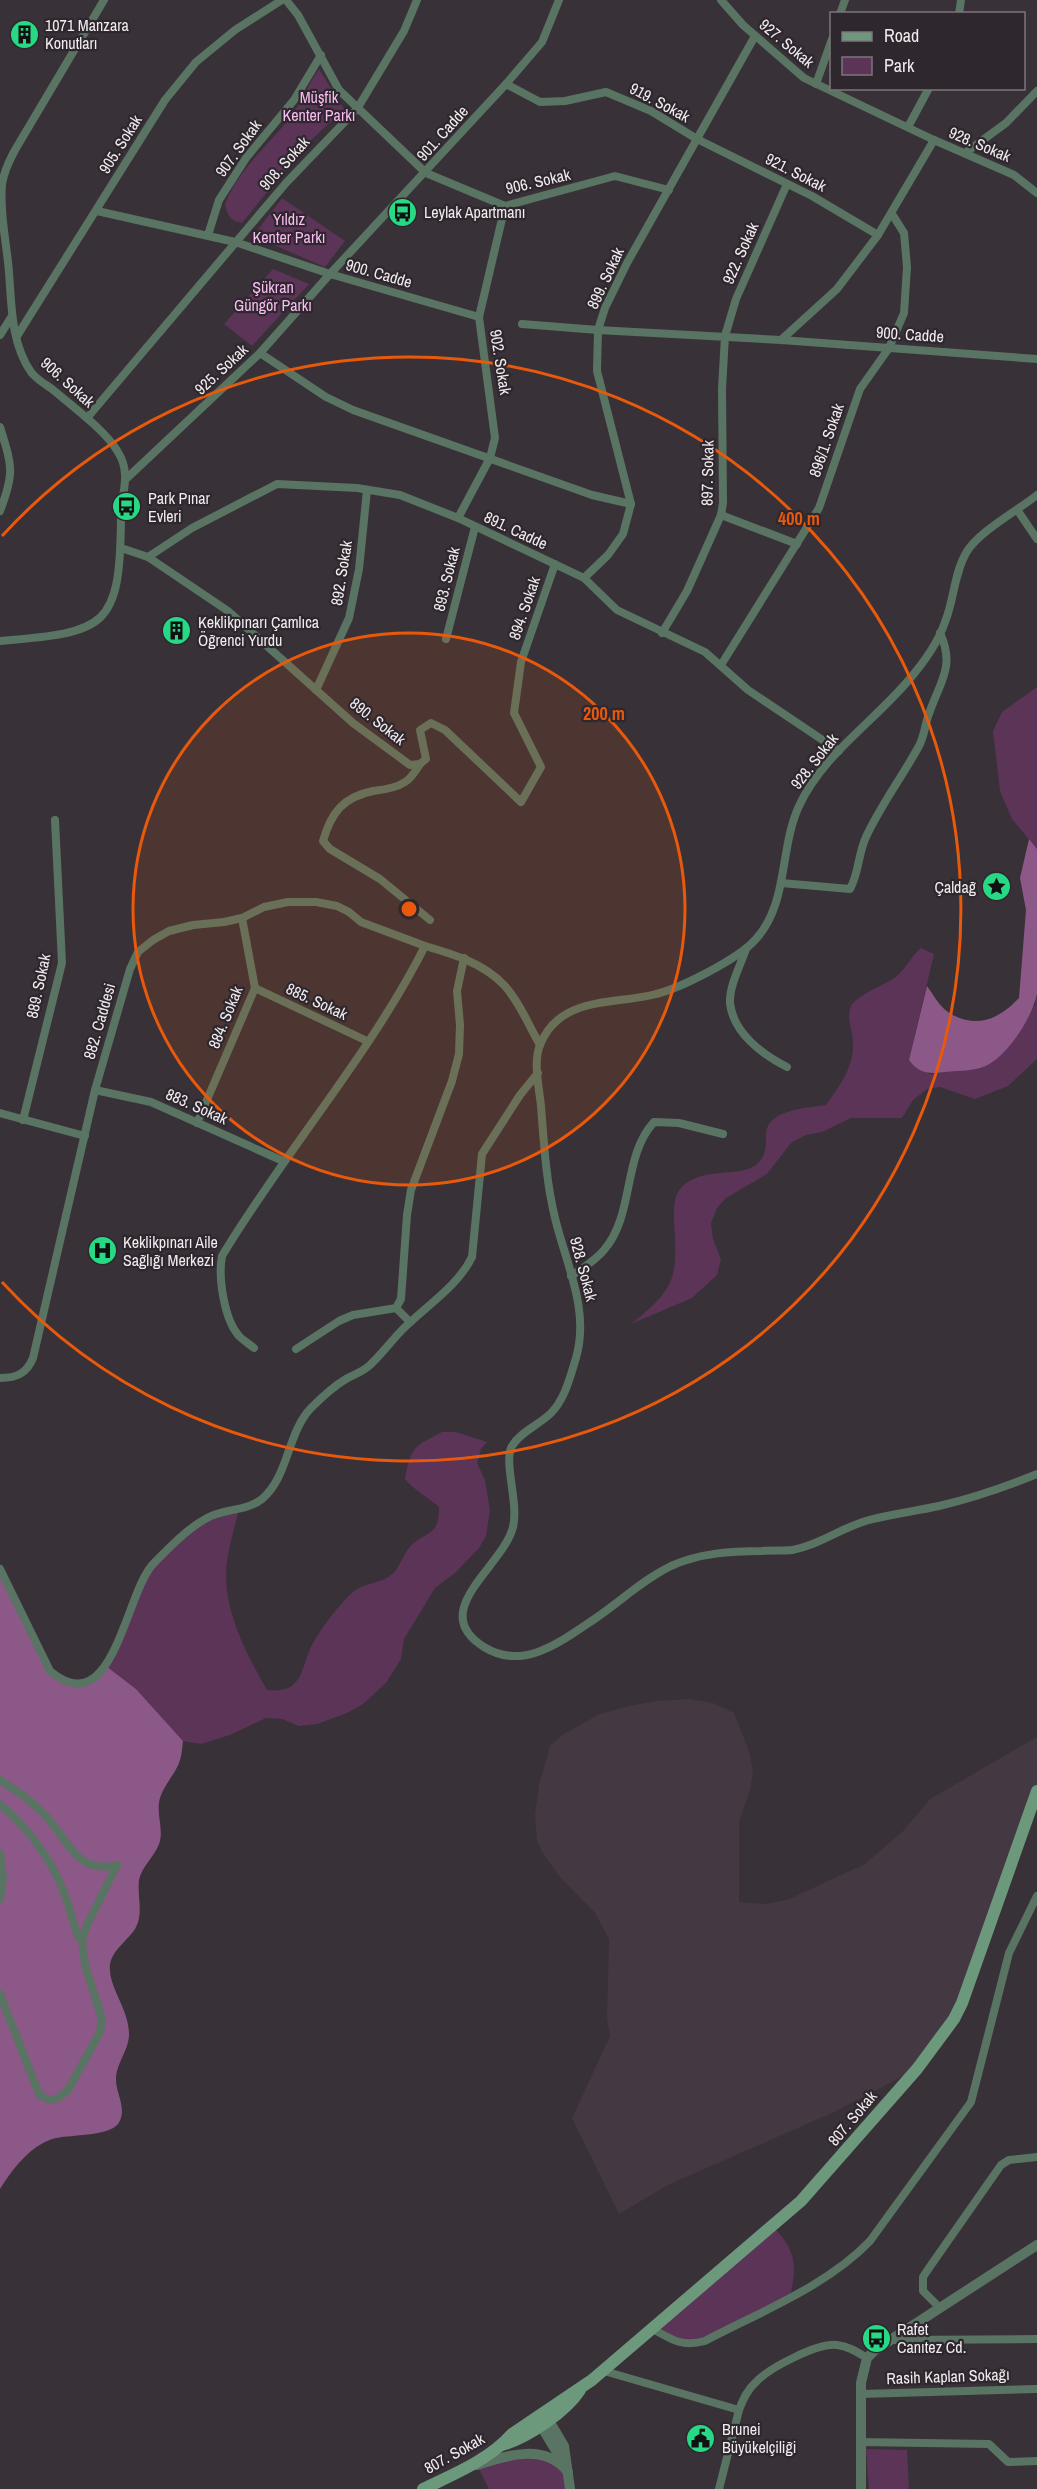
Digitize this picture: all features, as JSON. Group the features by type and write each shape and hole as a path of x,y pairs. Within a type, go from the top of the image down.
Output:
{"main road":[{"name":"807. Sokak","path":"423,2489 466,2468 501,2445 518,2441 542,2418 604,2371 817,2185 917,2069 943,2035 962,2003 1037,1791"}],"street":[{"name":"906. Sokak","path":"104,0 15,150 4,175 1,204 12,316 23,359 33,374 87,418 118,450 127,478"},
{"name":"906. Sokak","path":"284,0 321,55 339,90 426,173 505,206 615,176 669,190"},
{"name":"905. Sokak","path":"17,336 165,100 196,62 236,30 284,0"},
{"name":"908. Sokak","path":"87,418 235,242 314,152 357,109 404,31 417,0"},
{"name":"901. Cadde","path":"330,274 426,173 542,42 558,0"},
{"name":"927. Sokak","path":"721,0 755,36 804,78 908,128"},
{"name":"899. Sokak","path":"584,578 608,555 623,534 631,504 597,370 598,330 605,308 627,263 755,36"},
{"path":"816,84 830,42"},
{"name":"907. Sokak","path":"208,235 219,200 246,158 294,100 321,55"},
{"name":"919. Sokak","path":"506,84 540,102 565,101 606,92 651,111 697,139"},
{"path":"908,128 928,90"},
{"path":"965,153 1006,123 1037,92"},
{"name":"928. Sokak","path":"908,128 1014,175 1037,193"},
{"name":"921. Sokak","path":"697,139 787,184 878,236"},
{"path":"781,340 837,289 878,236 934,140"},
{"name":"922. Sokak","path":"725,336 736,299 787,184"},
{"name":"902. Sokak","path":"458,518 490,458 495,438 495,420 479,317 505,206"},
{"name":"900. Cadde","path":"96,211 235,242 330,274 479,317"},
{"name":"896/1. Sokak","path":"721,664 819,508 860,389 889,348 904,313 907,267 904,233 892,214"},
{"name":"925. Sokak","path":"127,478 260,353 330,274"},
{"path":"0,335 12,316"},
{"name":"900. Cadde","path":"522,324 1037,359"},
{"name":"897. Sokak","path":"662,633 687,591 721,515 723,503 722,389 725,336"},
{"path":"260,353 326,398 592,495 631,504"},
{"path":"0,427 12,468 0,511"},
{"path":"0,641 60,636 79,631 97,622 108,608 117,589 121,548 121,503 127,478"},
{"name":"891. Cadde","path":"148,556 192,528 277,484 367,490 400,495 458,518 584,578 618,610 705,652 748,690 839,751"},
{"name":"892. Sokak","path":"316,690 349,618 359,570 367,490"},
{"name":"928. Sokak","path":"1037,495 968,548 960,567 945,622 908,682 839,751 801,801 785,849 781,883 773,914 757,938 746,948 686,982 659,994 594,1003 577,1008 559,1019 540,1045 538,1073 546,1170 555,1217 579,1299 581,1324 578,1351 562,1399 552,1412 512,1446 508,1458 514,1491 513,1527 507,1544 472,1588 464,1603 462,1619 476,1641 498,1654 524,1656 549,1649 597,1618 646,1580 697,1556 727,1552 791,1550 816,1543 862,1522 976,1496 1037,1474"},
{"path":"1018,511 1037,539"},
{"path":"721,515 797,544"},
{"name":"893. Sokak","path":"446,639 474,527"},
{"name":"890. Sokak","path":"121,548 148,556 228,611 353,723 410,765 420,764 426,759 420,730 431,723 445,730 521,802 541,767 514,712 521,662"},
{"name":"894. Sokak","path":"521,662 555,564"},
{"path":"781,883 850,889 856,878 865,840 891,791 921,743 929,712 945,674 947,649 940,633"},
{"path":"420,764 407,782 366,793 340,804 323,841 330,849 380,879 430,920"},
{"name":"889. Sokak","path":"23,1120 62,963 55,820"},
{"name":"882. Caddesi","path":"0,1378 23,1373 33,1358 95,1090 130,969 138,952 153,940 169,931 193,924 242,918 264,907 288,902 316,902 337,906 361,922 464,958 490,973 503,985 540,1045"},
{"name":"884. Sokak","path":"197,1123 255,988 242,918"},
{"path":"254,1348 240,1338 234,1329 219,1271 222,1256 283,1161 367,1041 411,973 425,946"},
{"path":"746,948 730,1002 735,1018 741,1030 760,1050 787,1067"},
{"path":"396,1308 403,1288 407,1215 411,1190 452,1081 459,1054 460,1025 457,991 464,958"},
{"name":"885. Sokak","path":"255,988 367,1041"},
{"path":"0,1569 50,1671 61,1680 71,1684 91,1679 106,1666 124,1629 142,1577 152,1564 207,1518 223,1512 246,1508 264,1497 274,1486 303,1418 345,1380 369,1366 410,1322 465,1271 472,1257 482,1154 520,1095 538,1073"},
{"name":"883. Sokak","path":"95,1090 151,1102 283,1161"},
{"path":"0,1113 85,1136"},
{"path":"572,1276 605,1249 617,1230 624,1212 641,1142 654,1122 679,1123 723,1134"},
{"path":"396,1308 410,1322"},
{"path":"297,1349 339,1321 353,1315 396,1308"},
{"path":"0,1780 34,1804 81,1860 96,1866 117,1865 87,1925 82,1940 85,1965 102,2019 100,2032 68,2090 53,2101 39,2094 0,1995"},
{"path":"0,1804 30,1835 46,1857 65,1896 78,1936 82,1940"},
{"path":"0,1852 3,1878 0,1899"},
{"path":"653,2329 676,2343 694,2344 705,2341 831,2273 854,2257 870,2241 971,2102 1009,1953 1037,1896"},
{"path":"939,2308 923,2291 923,2277 1001,2165 1009,2160 1037,2157"},
{"path":"861,2489 861,2394 863,2369 867,2358 1035,2245"},
{"path":"891,2340 1037,2339"},
{"path":"719,2489 739,2410 749,2389 764,2374 817,2349 838,2345 867,2358"},
{"path":"604,2371 739,2410"},
{"name":"Rasih Kaplan Sokağı","path":"861,2394 1037,2389"},
{"path":"542,2418 568,2472 570,2489"},
{"path":"860,2442 989,2444 1008,2462 1037,2461"},
{"path":"466,2468 512,2456 538,2454 554,2458 568,2472"}],"shaded area":[{"path":"1029,839 1037,849 1037,994 1031,1013 1013,1042 999,1057 986,1066 939,1073 921,1070 909,1060 927,986 948,1012 968,1020 986,1020 1004,1012 1019,998 1026,910 1020,878"},
{"path":"0,1573 50,1671 82,1683 106,1666 136,1689 183,1741 179,1763 160,1798 159,1844 139,1880 138,1923 115,1953 110,1964 111,1978 126,2016 129,2032 116,2080 122,2108 121,2119 113,2128 105,2131 59,2137 44,2143 22,2160 0,2189"},
{"path":"689,1699 713,1703 734,1713 749,1751 753,1772 750,1791 739,1821 739,1902 765,1904 787,1900 865,1864 902,1832 930,1799 1037,1737 1037,1791 962,2003 917,2069 834,2112 668,2185 619,2214 572,2118 610,2036 607,2019 609,1939 595,1913 560,1877 537,1841 535,1815 539,1785 550,1746 562,1735 598,1715 624,1707 656,1701"}],"green space":[{"name":"Müşfik Kenter Parkı","path":"319,69 344,109 303,148 242,223 235,221 228,215 225,204 231,191 254,158 290,118"},
{"name":"Yıldız Kenter Parkı","path":"282,198 345,241 325,267 253,236"},
{"name":"Şükran Güngör Parkı","path":"273,269 309,284 252,346 224,324"},
{"path":"1037,687 1037,849 1012,819 1000,791 993,731 1002,712"},
{"path":"921,948 934,954 909,1060 930,1074 948,1072 1035,1005 1037,994 1037,1059 1008,1086 975,1099 940,1087 927,1089 913,1100 902,1118 851,1118 791,1143 767,1174 726,1198 717,1208 711,1223 713,1239 721,1259 717,1275 692,1298 631,1324 657,1301 671,1281 675,1257 674,1207 678,1192 686,1183 696,1178 741,1171 757,1164 764,1154 768,1126 773,1120 789,1111 826,1105 845,1076 851,1060 853,1043 849,1020 851,1006 864,995 897,976"},
{"path":"442,1432 456,1432 487,1442 481,1449 477,1463 485,1480 490,1510 486,1536 479,1548 455,1573 435,1588 404,1639 401,1659 386,1683 363,1704 347,1713 317,1724 299,1726 282,1719 266,1718 230,1735 201,1744 183,1741 136,1689 106,1666 143,1577 207,1518 239,1510 226,1573 230,1608 242,1642 267,1690 288,1688 299,1677 313,1643 351,1593 391,1575 409,1548 434,1529 439,1517 439,1507 405,1479 409,1460 415,1449"},
{"path":"772,2226 786,2242 793,2258 794,2275 790,2296 694,2344 653,2329"},
{"path":"866,2449 907,2450 909,2489 869,2489"},
{"path":"512,2456 561,2463 570,2489 489,2489 477,2465"}],"place":[{"name":"1071 Manzara Konutları","path":"24,34"},
{"name":"Leylak Apartmanı","path":"403,212"},
{"name":"Park Pınar Evleri","path":"127,507"},
{"name":"Keklikpınarı Çamlıca Öğrenci Yurdu","path":"177,631"},
{"name":"Çaldağ","path":"997,887"},
{"name":"Keklikpınarı Aile Sağlığı Merkezi","path":"102,1251"},
{"name":"Rafet Canıtez Cd.","path":"876,2338"},
{"name":"Brunei Büyükelçiliği","path":"701,2438"}]}
